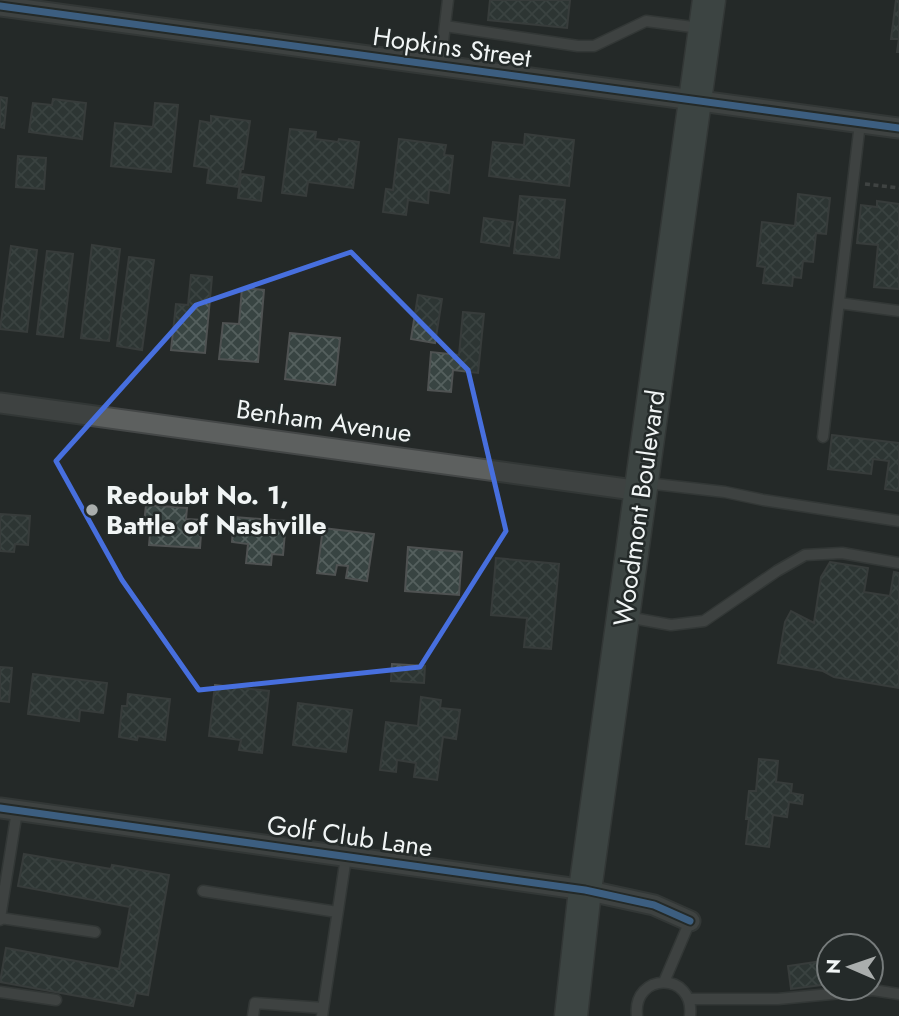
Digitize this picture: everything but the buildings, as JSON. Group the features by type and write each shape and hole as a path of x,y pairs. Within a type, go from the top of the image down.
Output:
{"main road":[{"name":"Woodmont Boulevard","path":"571,1016 585,890 707,14"}],"street":[{"name":"Hopkins Street","path":"0,6 899,128"},
{"name":"Benham Avenue","path":"0,403 641,487"},
{"name":"Golf Club Lane","path":"8,810 585,890 653,905 690,921"}],"lane":[{"path":"440,66 448,0"},
{"path":"445,26 578,46 594,46 646,21 707,14"},
{"path":"823,437 860,123"},
{"path":"839,303 899,312"},
{"path":"641,487 725,492 899,522"},
{"path":"623,616 671,625 704,621 805,555 842,553 899,564"},
{"path":"8,810 0,919 95,932"},
{"path":"253,1016 255,1003 323,1012 346,857"},
{"path":"203,891 337,912"},
{"path":"664,982 690,921"},
{"path":"637,1016 636,1008 642,993 648,987 664,982 672,983 685,992 691,1007 690,1016"},
{"path":"689,999 778,999 873,990 899,994"},
{"path":"0,992 56,1000"}],"path":[{"path":"863,183 899,188"}],"highlighted area":[{"path":"351,252 468,370 506,531 420,667 199,690 122,580 56,461 196,305"}],"cycle path":[{"path":"0,6 899,128"},
{"path":"0,808 585,890 654,905 690,921"}],"place":[{"name":"Redoubt No. 1, Battle of Nashville","path":"92,510"}]}
